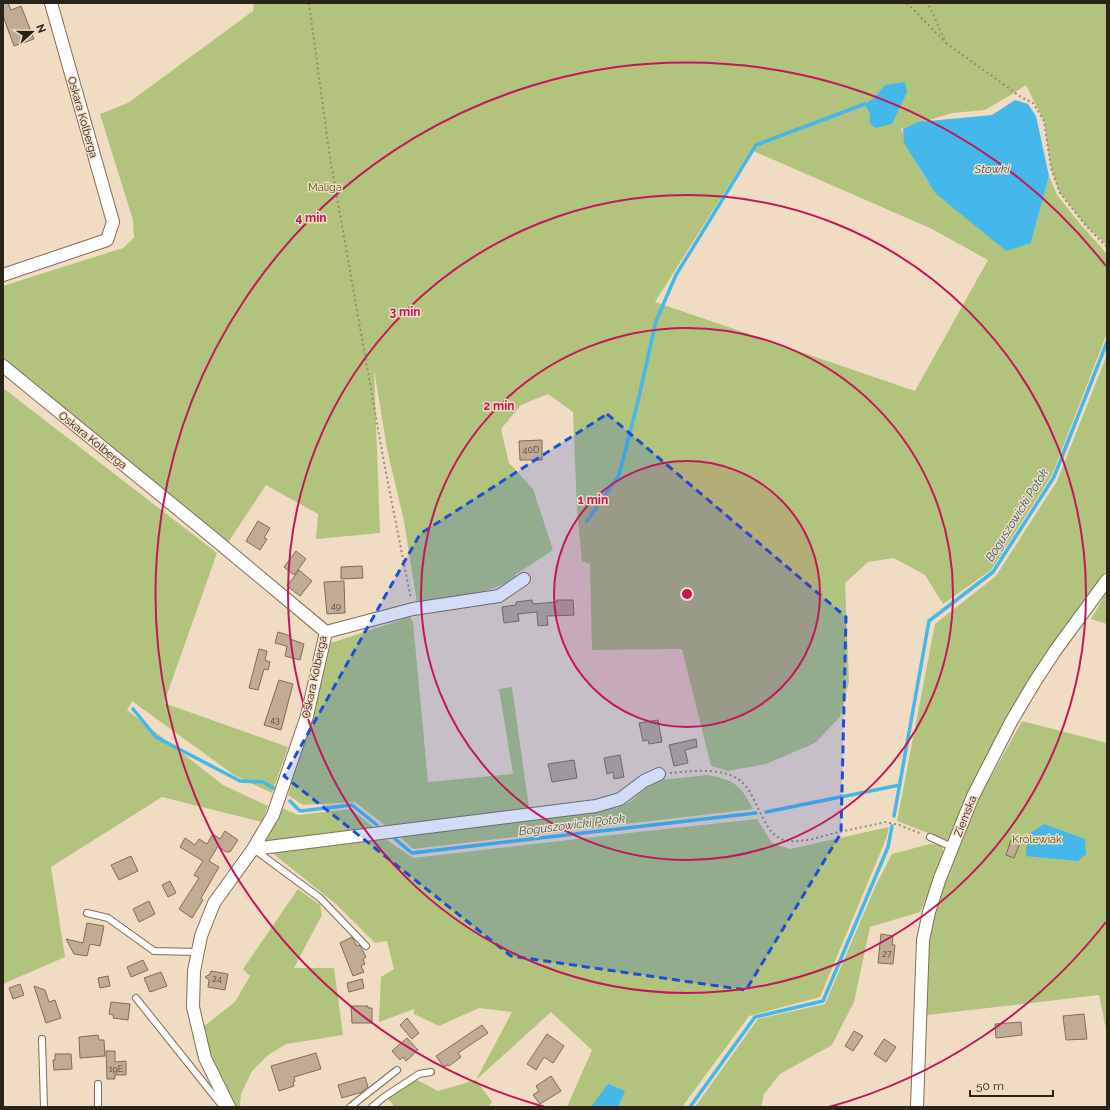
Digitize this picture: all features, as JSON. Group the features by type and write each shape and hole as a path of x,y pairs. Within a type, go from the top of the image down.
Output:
{"street":[{"name":"Oskara Kolberga","path":"3,276 107,240 113,222 51,3"},
{"name":"Oskara Kolberga","path":"3,366 326,632 304,724 273,815 253,849 214,903 201,936 197,952 194,971 193,1007 205,1058 228,1107"},
{"path":"326,632 413,609 499,596 524,579"},
{"name":"Ziemska","path":"917,1107 922,953 925,928 940,878 976,789 1022,703 1055,650 1107,580"},
{"path":"253,849 596,806 620,799 644,781 659,774"},
{"name":"Ziemska","path":"910,1107 917,1086"}],"lane":[{"path":"930,837 952,847"},
{"path":"253,849 320,898 366,946"},
{"path":"87,913 108,918 154,951 197,952"},
{"path":"136,998 223,1107"},
{"path":"42,1039 44,1107"},
{"path":"350,1107 397,1070"},
{"path":"372,1107 384,1097 419,1074 431,1072"},
{"path":"98,1084 98,1107"}],"path":[{"path":"310,3 330,158 385,468 413,609"},
{"path":"907,3 946,43 1021,97 1033,103 1044,121 1051,168 1060,193 1088,227 1107,247"},
{"path":"928,3 946,43"},
{"path":"659,774 701,770 726,774 733,777 745,785 769,830 784,840 802,841 886,822 899,825 930,837"}],"highlighted area":[{"path":"607,414 846,617 841,833 746,990 511,956 284,776 420,534"}],"green space":[{"name":"Maliga","path":"254,3 1107,3 1107,245 1087,227 1060,193 1051,168 1044,121 1026,85 985,110 952,113 901,129 919,168 935,193 1031,243 1049,176 1057,195 1107,254 1107,333 1052,475 991,570 943,604 925,575 894,558 868,562 845,583 849,682 840,717 815,743 766,764 728,771 711,766 682,649 592,650 590,564 582,561 577,510 573,412 548,394 521,405 501,429 509,463 533,489 553,550 515,575 518,579 474,595 417,603 404,521 387,449 374,369 380,533 316,539 318,514 266,485 227,544 3,358 3,286 123,248 134,238 133,220 100,114 128,103 253,11","holes":["751,150 932,229 988,260 915,391 655,302"]},
{"path":"1107,355 1107,569 1100,582 1040,663 949,841 897,821 935,624 996,576 1057,481"},
{"path":"3,388 217,553 164,703 288,747 272,793 234,775 132,701 127,710 223,785 268,806 262,822 162,797 51,867 65,957 3,984"},
{"path":"1107,591 1107,624 1091,619"},
{"path":"410,617 413,622 428,782 513,774 499,689 512,687 529,808 386,826 355,802 303,805 288,795 331,643"},
{"name":"Królewiak","path":"1022,721 1107,743 1107,1034 1099,995 927,1015 929,927 956,851 973,809"},
{"path":"707,775 724,779 735,784 744,794 753,809 413,849 399,836 451,827 617,808 630,802 650,785 662,780"},
{"path":"282,808 298,815 351,809 376,829 263,843"},
{"path":"757,819 772,843 790,849 889,827 886,839 820,997 749,1016 682,1107 567,1107 592,1050 551,1012 476,1080 512,1012 479,1008 439,1026 414,1014 414,1009 379,1022 381,977 394,969 387,941 375,943 336,904 271,852 384,838 413,858"},
{"path":"930,844 941,845 945,856 920,912 870,927 854,1002 832,1045 780,1074 764,1094 761,1107 695,1107 758,1019 825,1004 876,885 892,854"},
{"path":"298,889 320,905 322,915 294,968 334,968 343,1035 286,1044 268,1055 252,1071 241,1094 240,1107 236,1107 209,1053 203,1027 235,1002 250,976 243,969"},
{"path":"417,1080 438,1091 476,1080 492,1102 488,1107 395,1107 387,1098"}],"water":[{"path":"905,82 907,92 892,124 875,128 870,123 870,114 865,104 874,98 885,85"},
{"name":"Stowki","path":"1015,100 1028,104 1036,116 1049,176 1031,243 1006,251 935,193 904,143 903,129 918,122 992,115"},
{"path":"1044,824 1085,839 1086,854 1078,861 1026,856 1027,835"},
{"path":"608,1084 625,1091 618,1107 591,1107"}],"building":[{"path":"3,3 8,3 11,10 21,6 34,39 14,46 3,16"},
{"path":"542,440 542,460 520,460 519,441"},
{"path":"258,521 270,528 264,538 267,539 260,550 246,541"},
{"path":"296,551 306,559 294,575 284,567"},
{"path":"362,566 363,578 341,579 341,567"},
{"path":"299,570 312,581 300,596 287,586"},
{"path":"344,581 345,613 327,614 324,582"},
{"path":"532,600 533,604 557,602 557,600 573,600 574,615 547,616 548,625 538,626 537,612 518,614 519,621 504,623 502,607 516,605 516,602"},
{"path":"278,632 291,636 290,639 304,644 300,660 285,656 287,646 275,643"},
{"path":"259,649 267,651 265,660 270,662 268,670 264,669 258,690 249,688"},
{"path":"279,680 293,684 281,730 264,725"},
{"path":"658,720 662,742 649,744 648,740 643,741 639,723"},
{"path":"696,739 697,747 685,750 688,763 674,766 669,745"},
{"path":"620,755 624,777 614,779 613,772 607,774 604,758"},
{"path":"574,760 577,778 552,782 548,764"},
{"path":"225,831 238,840 230,852 226,852 218,846 209,861 219,867 201,898 203,900 192,918 179,909 199,878 194,875 203,861 180,847 185,838 195,845 199,839 207,844 213,834 220,839"},
{"path":"1011,840 1020,843 1014,858 1006,855"},
{"path":"131,856 138,871 119,880 111,865"},
{"path":"170,881 176,893 168,897 162,885"},
{"path":"149,901 155,914 139,922 133,909"},
{"path":"87,923 104,926 100,946 90,944 87,956 74,954 66,939 83,943"},
{"path":"881,934 893,936 892,945 895,945 893,964 878,963"},
{"path":"352,937 357,946 359,945 362,949 366,957 363,959 365,964 361,966 364,972 353,976 340,943"},
{"path":"143,960 148,970 131,977 127,967"},
{"path":"211,971 228,974 225,990 208,987 209,980 205,977 210,974"},
{"path":"161,972 167,986 150,992 144,978"},
{"path":"108,976 110,986 100,988 98,978"},
{"path":"362,979 364,988 349,992 347,983"},
{"path":"20,984 24,995 13,999 9,988"},
{"path":"34,986 45,990 49,1002 55,1000 61,1018 46,1023"},
{"path":"111,1002 130,1004 128,1020 113,1018 114,1015 109,1014"},
{"path":"351,1006 368,1006 368,1008 372,1008 372,1023 352,1023"},
{"path":"1084,1014 1087,1039 1066,1040 1063,1016"},
{"path":"407,1018 419,1033 412,1039 400,1025"},
{"path":"1021,1022 1022,1035 996,1038 995,1024"},
{"path":"482,1025 488,1033 458,1053 461,1057 449,1066 447,1065 444,1067 436,1056"},
{"path":"854,1031 863,1036 853,1051 845,1046"},
{"path":"547,1034 564,1046 553,1063 544,1057 536,1070 527,1064"},
{"path":"98,1035 99,1040 104,1040 105,1056 80,1058 79,1037"},
{"path":"407,1038 418,1050 406,1061 403,1057 400,1060 392,1051"},
{"path":"884,1039 896,1047 886,1062 874,1054"},
{"path":"106,1051 115,1051 115,1062 126,1061 126,1075 115,1075 115,1079 107,1079"},
{"path":"316,1053 321,1069 294,1077 294,1086 279,1091 271,1066"},
{"path":"55,1054 71,1054 72,1069 54,1070 53,1060 55,1060"},
{"path":"551,1076 561,1091 540,1104 533,1095 539,1091 536,1086"},
{"path":"365,1077 368,1087 362,1092 342,1098 338,1085"}],"waterway":[{"path":"587,521 619,475 656,321 676,275 756,145 865,104"},
{"name":"Boguszowicki Potok","path":"894,816 929,621 993,572 1054,477 1107,342"},
{"path":"133,709 156,737 240,781 263,782 273,788"},
{"path":"766,812 900,785"},
{"name":"Boguszowicki Potok","path":"290,801 300,811 352,805 377,825"},
{"name":"Boguszowicki Potok","path":"395,839 412,853 756,813"},
{"path":"690,1107 755,1017 823,1001 888,847 892,826"}]}
